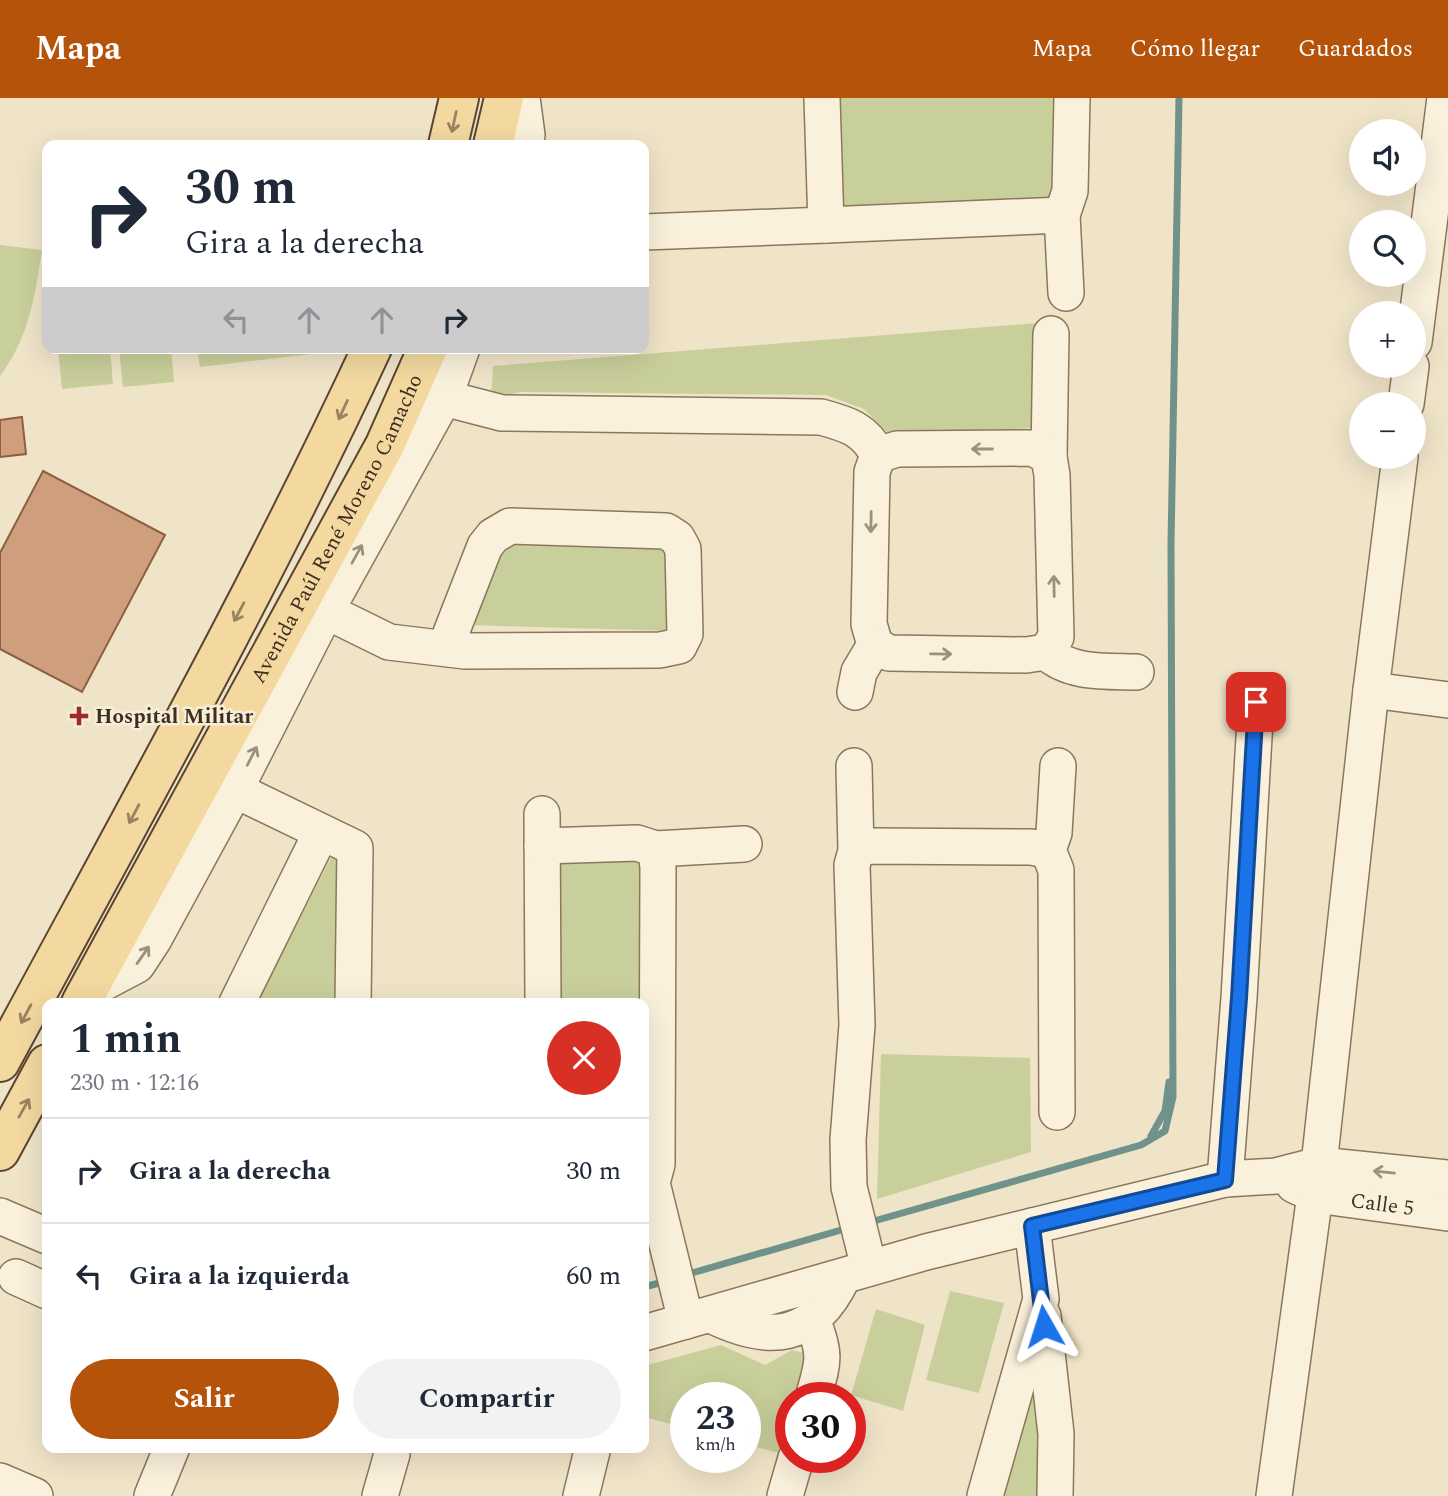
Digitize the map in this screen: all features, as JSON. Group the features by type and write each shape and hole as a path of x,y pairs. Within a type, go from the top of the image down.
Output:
{"main road":[{"path":"449,140 459,98"},
{"path":"495,140 503,98"},
{"path":"0,1062 319,459 369,354"},
{"name":"Avenida Paúl René Moreno Camacho","path":"84,998 385,444 425,354"},
{"path":"0,1151 42,1073"}],"street":[{"path":"523,98 526,140"},
{"path":"822,98 826,225"},
{"path":"1066,293 1062,215 1070,191 1072,98"},
{"path":"1420,301 1444,140 1445,98"},
{"path":"649,232 1062,215"},
{"path":"444,398 502,413 821,417 854,427 870,439 878,455 872,472 869,624 875,645 889,653 1026,655 1046,652 1056,637 1052,475 1049,457 1051,334"},
{"path":"84,998 137,965 236,790 326,611 444,398 460,354"},
{"path":"878,455 897,449 1033,448 1049,457"},
{"path":"1274,1496 1318,1180 1371,690 1399,469"},
{"path":"326,611 389,642 465,651 660,650 679,646 685,634 683,550 677,538 666,531 510,526 494,536 485,547 451,633 453,648"},
{"path":"855,692 859,672 875,645"},
{"path":"1046,652 1058,663 1088,670 1136,672"},
{"path":"1371,690 1448,700"},
{"path":"1225,1180 1239,998 1256,702"},
{"path":"649,1187 670,1255 692,1309 740,1330 769,1335 812,1320 830,1304 858,1263 855,1211 849,1187 848,1140 857,1025 852,865 856,851 854,766"},
{"path":"1057,1112 1056,870 1048,850 1054,833 1058,766"},
{"path":"236,790 355,848 353,998"},
{"path":"543,998 542,830 637,843 656,849 744,844"},
{"path":"239,998 321,833"},
{"path":"856,851 869,846 1031,846 1048,850"},
{"path":"649,1180 657,1150 656,849"},
{"path":"649,1330 692,1309 858,1263 1032,1226 1225,1180 1276,1176 1318,1180"},
{"name":"Calle 5","path":"1318,1180 1448,1178"},
{"name":"Calle 5","path":"1318,1180 1448,1213"},
{"path":"0,1216 42,1234"},
{"path":"1032,1226 1056,1434 1055,1496"},
{"path":"985,1496 1041,1299"},
{"path":"812,1320 823,1346 822,1368 818,1382"},
{"path":"152,1496 170,1453"},
{"path":"380,1496 392,1453"},
{"path":"581,1496 592,1453"},
{"path":"785,1496 792,1473"},
{"path":"0,1481 35,1496"}],"green space":[{"path":"838,98 1062,98 1061,201 840,213"},
{"path":"0,245 42,250 24,332 0,376"},
{"path":"1038,323 1039,428 888,433 864,409 826,395 520,392 491,399 493,366"},
{"path":"59,354 110,354 113,384 62,389"},
{"path":"120,354 172,354 174,382 123,387"},
{"path":"198,354 310,354 200,367"},
{"path":"507,540 668,548 673,631 467,625"},
{"path":"334,852 342,857 338,998 260,998"},
{"path":"555,860 646,860 644,998 555,998"},
{"path":"881,1054 1030,1058 1031,1152 877,1199"},
{"path":"950,1291 1004,1303 979,1393 926,1380"},
{"path":"876,1309 925,1325 903,1411 866,1400 866,1382 855,1382"},
{"path":"721,1345 765,1365 792,1350 812,1355 803,1382 775,1382 775,1452 761,1448 761,1382 670,1382 670,1424 649,1418 649,1365"},
{"path":"1038,1357 1037,1496 998,1496"}],"building":[{"path":"22,417 26,454 0,457 0,420"},
{"path":"43,471 165,535 82,692 0,649 0,553"}],"waterway":[{"path":"867,1223 1141,1145 1165,1131 1173,1097 1171,544 1179,98"},
{"path":"1151,1136 1165,1111 1169,1082"},
{"path":"685,1275 848,1228"},
{"path":"649,1286 667,1281"}],"place":[{"name":"Hospital Militar","path":"79,716"}],"route":[{"path":"1044,1326 1032,1226 1225,1180 1239,998 1256,702"}]}
